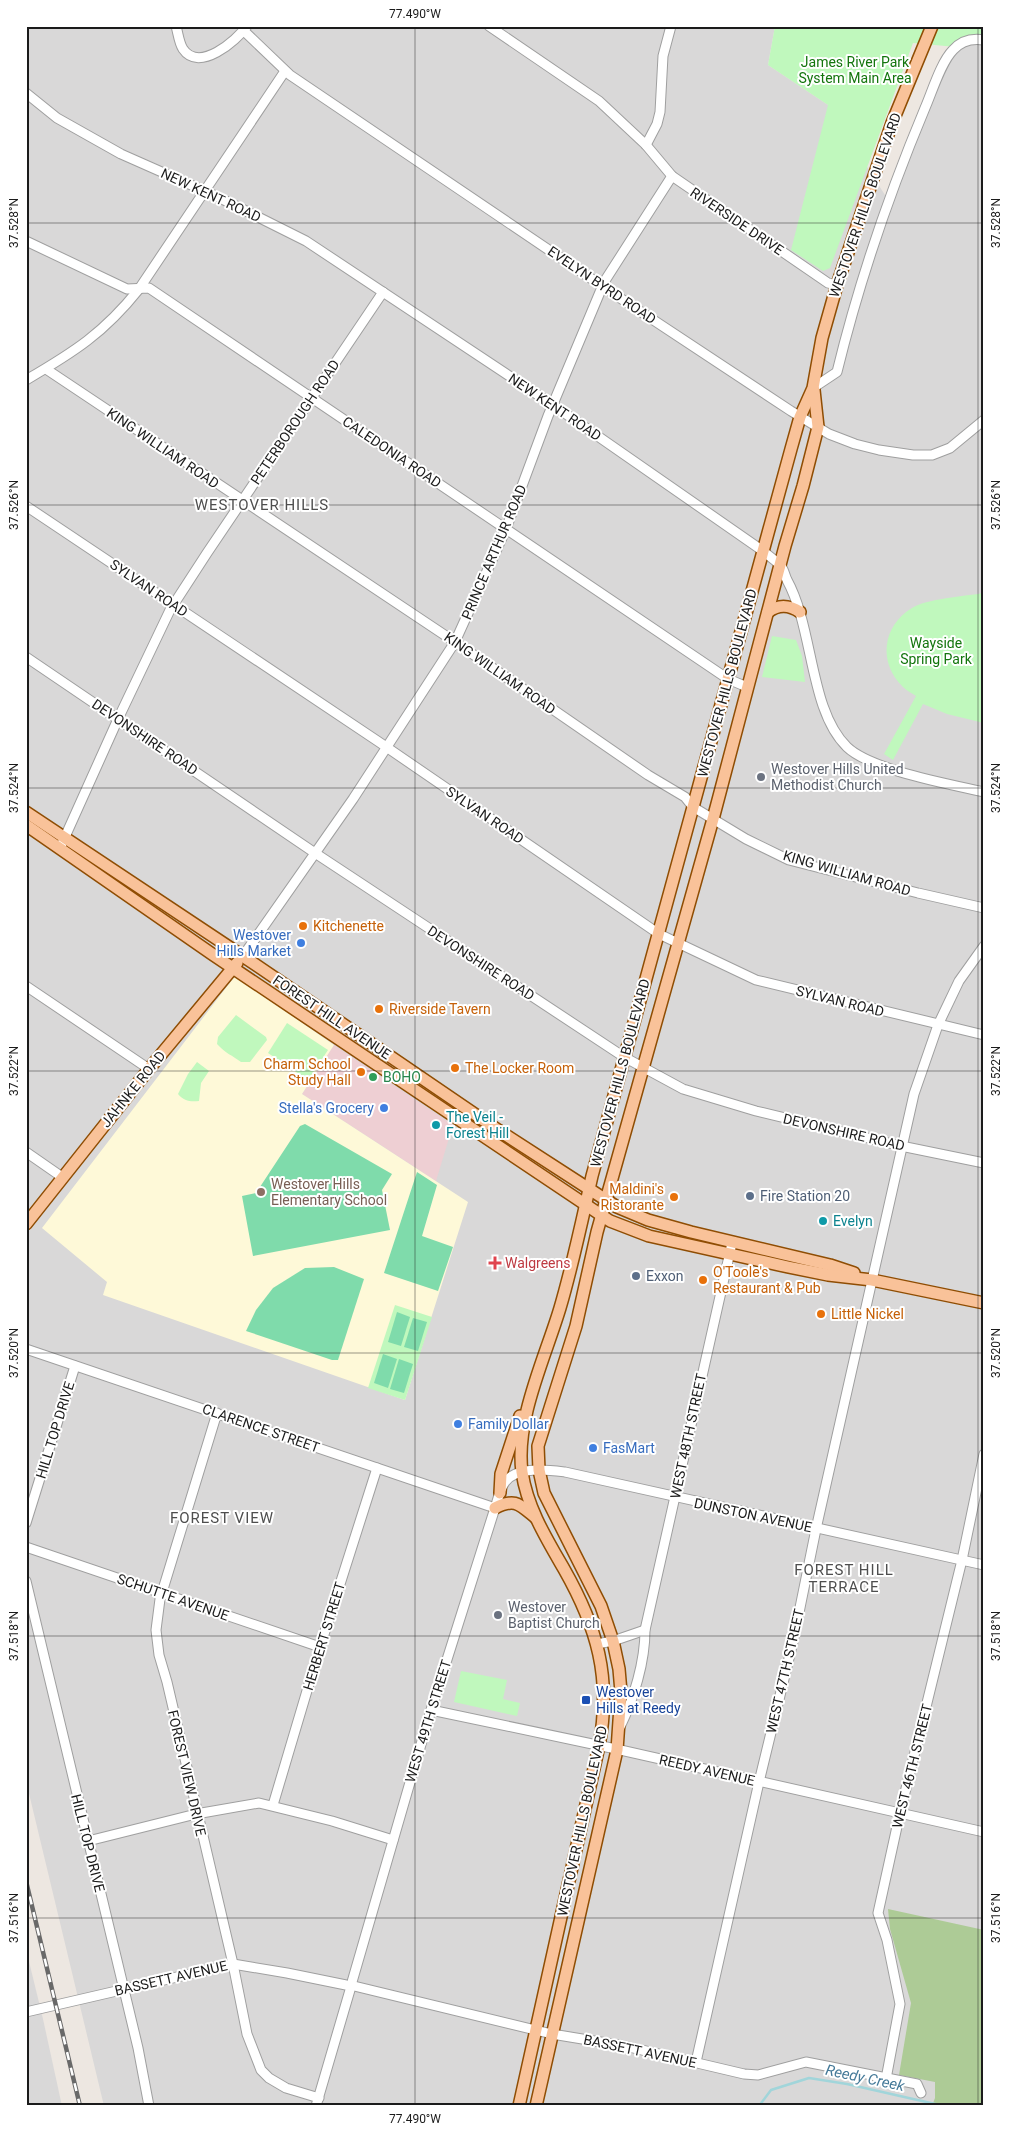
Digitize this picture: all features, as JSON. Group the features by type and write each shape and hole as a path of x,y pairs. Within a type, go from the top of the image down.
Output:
{"main road":[{"name":"WESTOVER HILLS BOULEVARD","path":"519,2106 600,1746 604,1695 597,1644 588,1615 536,1518 527,1496 522,1472 522,1438 532,1398 563,1297 624,1057 800,417 813,388 822,338 837,285 892,123 932,26"},
{"name":"WESTOVER HILLS BOULEVARD","path":"536,2106 617,1750 619,1729 619,1669 613,1641 601,1606 548,1503 539,1470 538,1452 540,1440 576,1326 586,1273 601,1216 713,818 818,427 813,388"},
{"path":"768,612 775,607 786,606 800,612"},
{"name":"FOREST HILL AVENUE","path":"26,812 62,843 233,968 601,1216 635,1232 730,1248"},
{"name":"FOREST HILL AVENUE","path":"26,825 62,843 243,956 606,1200 648,1220 730,1248 828,1275 872,1280 984,1302"},
{"name":"JAHNKE ROAD","path":"26,1224 149,1068 243,956"},
{"path":"500,1493 501,1474 516,1426 532,1398"},
{"path":"495,1508 505,1503 514,1502 536,1518"}],"street":[{"path":"176,26 182,48 187,53 200,58 216,53 245,28"},
{"name":"RIVERSIDE DRIVE","path":"489,26 599,101 646,145 672,176 828,282 837,285"},
{"path":"646,145 657,124 660,112 663,54 671,26"},
{"name":"EVELYN BYRD ROAD","path":"245,28 285,71 800,417 829,434 855,444 882,450 932,455 950,448 984,420"},
{"name":"WESTOVER HILLS BOULEVARD","path":"813,388 837,372 852,312 879,230 912,139 944,65 950,53 956,47 969,40 984,40"},
{"path":"26,380 82,346 102,330 139,289 285,71"},
{"name":"NEW KENT ROAD","path":"26,93 57,118 121,154 295,235 553,406 763,551 781,566 796,596 809,641 821,702 829,722 847,748 877,765 984,792"},
{"name":"PRINCE ARTHUR ROAD","path":"243,956 387,748 456,642 506,529 553,406 603,285 672,176"},
{"name":"CALEDONIA ROAD","path":"26,241 127,289 149,288 728,679 747,687"},
{"name":"PETERBOROUGH ROAD","path":"62,843 118,719 174,605 382,292"},
{"name":"KING WILLIAM ROAD","path":"46,369 456,642 648,775 685,797 693,806 746,839 789,860 984,908"},
{"name":"SYLVAN ROAD","path":"26,506 387,748 659,934 756,980 984,1035"},
{"name":"DEVONSHIRE ROAD","path":"26,657 315,853 624,1057 683,1089 756,1111 984,1164"},
{"name":"WEST 47TH STREET","path":"696,2062 759,1782 793,1642 816,1529 914,1094 938,1025 959,981 984,946"},
{"path":"26,986 149,1068"},
{"path":"26,1152 62,1178"},
{"name":"WEST 48TH STREET","path":"619,1729 633,1696 645,1642 645,1630 730,1248"},
{"name":"CLARENCE STREET","path":"26,1349 495,1508"},
{"name":"HILL TOP DRIVE","path":"26,1523 75,1366"},
{"name":"FOREST VIEW DRIVE","path":"217,1413 162,1593 156,1630 159,1655 233,1964 247,2034 261,2070 276,2083 318,2102"},
{"name":"WEST 46TH STREET","path":"886,2079 900,2004 887,1940 878,1914 900,1813 962,1560 984,1454"},
{"name":"HERBERT STREET","path":"273,1805 320,1646 377,1468"},
{"name":"DUNSTON AVENUE","path":"522,1472 539,1470 565,1472 984,1565"},
{"name":"WEST 49TH STREET","path":"318,2102 431,1710 495,1508 500,1493 509,1477 522,1472"},
{"name":"SCHUTTE AVENUE","path":"26,1547 320,1646"},
{"name":"HILL TOP DRIVE","path":"26,1582 124,1989 149,2106"},
{"path":"597,1644 613,1641 645,1630"},
{"name":"REEDY AVENUE","path":"431,1710 984,1832"},
{"path":"88,1841 196,1814 259,1803 273,1805 393,1840"},
{"name":"BASSETT AVENUE","path":"26,2012 233,1964 288,1972 552,2034 625,2046 744,2074 758,2075 806,2062 917,2084 921,2093"}],"shaded area":[{"path":"26,26 775,26 768,65 828,105 890,203 923,119 956,47 984,40 984,2106 104,2106 26,1781"},
{"name":"Westover Hills Elementary School","path":"235,976 334,1045 302,1094 468,1202 405,1400 103,1295 107,1282 42,1228"},
{"path":"334,1045 453,1125 436,1181 302,1094"},
{"path":"26,1949 43,2019 62,2106 26,2106"}],"green space":[{"name":"James River Park System Main Area","path":"775,26 984,26 984,40 956,47 913,43 830,268 823,271 791,250 828,105 768,65"},
{"name":"Wayside Spring Park","path":"984,593 984,723 947,714 923,704 893,760 884,754 916,696 903,687 890,667 887,645 894,625 912,608 926,602"},
{"path":"772,636 796,640 802,656 805,682 762,677"},
{"path":"236,1015 266,1037 267,1040 250,1062 241,1062 217,1044 218,1037"},
{"path":"287,1023 328,1050 308,1080 268,1053"},
{"path":"197,1062 209,1071 201,1083 199,1101 185,1100 178,1094 188,1074"},
{"path":"305,1124 392,1174 382,1190 390,1230 253,1256 242,1196 256,1193 300,1126"},
{"path":"417,1172 437,1185 422,1236 453,1247 438,1291 384,1273"},
{"path":"334,1267 364,1279 338,1360 332,1360 246,1331 256,1310 273,1288 305,1268"},
{"path":"395,1305 432,1317 405,1400 368,1388"},
{"path":"397,1312 410,1317 401,1346 388,1342"},
{"path":"413,1318 427,1322 418,1351 404,1347"},
{"path":"383,1354 397,1359 388,1388 374,1383"},
{"path":"399,1359 413,1364 404,1393 390,1389"},
{"path":"461,1671 507,1680 503,1699 520,1703 517,1716 454,1702"},
{"path":"888,1909 984,1930 984,2106 932,2106 935,2098 935,2082 899,2075 911,2003 890,1929"}],"waterway":[{"name":"Reedy Creek","path":"759,2106 771,2090 809,2078 847,2084 944,2106"}],"railway":[{"path":"26,1881 80,2106"}],"place":[{"name":"Westover Hills United Methodist Church","path":"761,777"},
{"name":"Kitchenette","path":"303,926"},
{"name":"Westover Hills Market","path":"301,943"},
{"name":"Riverside Tavern","path":"379,1009"},
{"name":"The Locker Room","path":"455,1068"},
{"name":"Charm School Study Hall","path":"361,1072"},
{"name":"BOHO","path":"373,1077"},
{"name":"Stella's Grocery","path":"384,1108"},
{"name":"The Veil - Forest Hill","path":"436,1125"},
{"name":"Westover Hills Elementary School","path":"261,1192"},
{"name":"Fire Station 20","path":"750,1196"},
{"name":"Maldini's Ristorante","path":"674,1197"},
{"name":"Evelyn","path":"823,1221"},
{"name":"Walgreens","path":"495,1263"},
{"name":"Exxon","path":"636,1276"},
{"name":"O'Toole's Restaurant & Pub","path":"703,1280"},
{"name":"Little Nickel","path":"821,1314"},
{"name":"Family Dollar","path":"458,1424"},
{"name":"FasMart","path":"593,1448"},
{"name":"Westover Baptist Church","path":"498,1615"},
{"name":"Westover Hills at Reedy","path":"586,1700"}],"district":[{"name":"WESTOVER HILLS","path":"262,505"},
{"name":"FOREST VIEW","path":"222,1518"},
{"name":"FOREST HILL TERRACE","path":"844,1578"}]}
